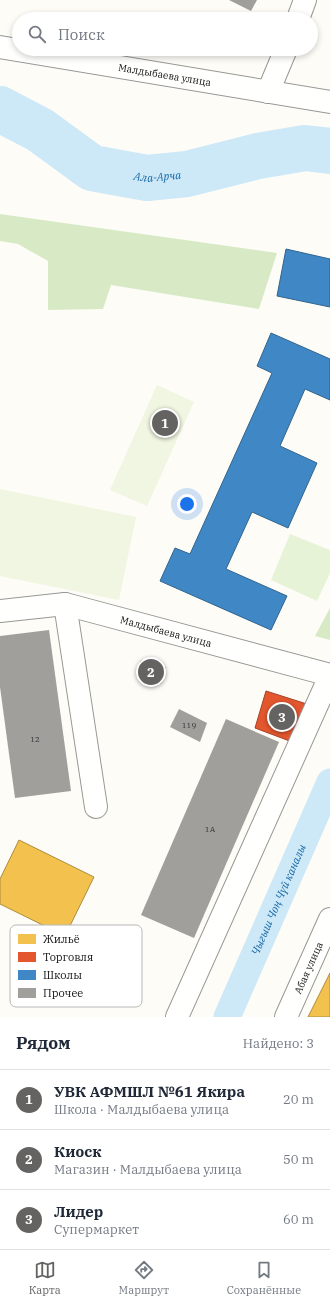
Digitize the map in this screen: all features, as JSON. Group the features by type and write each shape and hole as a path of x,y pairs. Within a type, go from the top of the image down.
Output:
{"street":[{"path":"301,12 305,0"},
{"name":"Малдыбаева улица","path":"0,48 12,50"},
{"name":"Малдыбаева улица","path":"49,56 330,102"},
{"path":"268,92 283,56"},
{"path":"65,604 96,807"},
{"name":"Малдыбаева улица","path":"0,611 65,604 330,676"},
{"path":"177,1017 330,676"},
{"name":"Абая улица","path":"286,1017 330,919"}],"green space":[{"path":"0,214 277,253 259,309 111,285 103,309 48,310 48,261 18,244 0,241"},
{"path":"157,385 194,402 147,506 110,490"},
{"path":"0,489 136,517 119,600 0,576"},
{"path":"290,534 330,550 330,573 317,601 271,580"},
{"path":"330,608 330,640 315,636"}],"building: Жильё":[{"path":"19,840 94,877 70,925 43,925 0,904 0,879"},
{"path":"330,973 330,1017 308,1017"}],"building: Торговля":[{"path":"141,661 165,667 161,683 138,677"},
{"path":"266,691 310,705 295,743 255,728"}],"building: Школы":[{"path":"286,249 330,259 330,307 277,296"},
{"path":"271,333 330,359 330,400 305,389 280,446 317,463 288,528 252,512 226,569 287,596 271,630 160,581 175,548 190,554 272,373 257,366"}],"building: Прочее":[{"path":"229,0 257,0 251,11"},
{"path":"49,630 71,791 15,798 0,687 0,636"},
{"path":"179,709 207,723 200,742 170,727"},
{"path":"226,719 279,742 194,938 141,915"}],"waterway":[{"name":"Ала-Арча","path":"0,109 40,130 92,168 147,178 187,174 258,156 305,148 330,151"},
{"name":"Чыгыш Чоң Чүй каналы","path":"227,1017 330,782"}],"place":[{"name":"УВК АФМШЛ №61 Якира","path":"165,423"},
{"name":"Киоск","path":"151,672"},
{"name":"Лидер","path":"282,717"}]}
